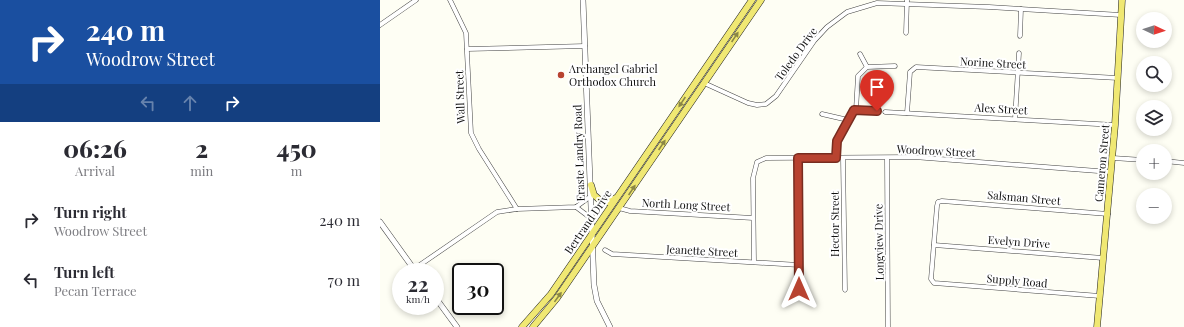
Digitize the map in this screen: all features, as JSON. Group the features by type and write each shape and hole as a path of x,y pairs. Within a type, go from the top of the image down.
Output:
{"main road":[{"name":"Bertrand Drive","path":"522,327 548,298 752,0"},
{"name":"Bertrand Drive","path":"533,327 544,315 593,246 761,0"},
{"name":"Cameron Street","path":"1097,327 1113,158 1122,0"},
{"path":"591,185 594,195 600,201 608,202 617,197"},
{"path":"542,327 544,315"}],"street":[{"path":"380,25 416,0"},
{"name":"Wall Street","path":"450,0 466,30 471,133 479,149 517,209"},
{"name":"Eraste Landry Road","path":"584,0 596,295 600,309 610,327"},
{"path":"906,33 907,2"},
{"name":"Toledo Drive","path":"704,83 748,103 757,105 766,104 773,100 817,37 839,17 856,8 869,4 907,2 1121,15"},
{"path":"1020,36 1021,9"},
{"path":"467,49 585,46"},
{"path":"1014,119 1019,53"},
{"path":"860,54 867,67"},
{"path":"856,110 858,76 867,67 895,66"},
{"name":"Norine Street","path":"907,113 910,75 913,68 1118,78"},
{"path":"836,158 837,141 854,110 877,111"},
{"name":"Alex Street","path":"885,112 1115,125"},
{"path":"822,114 848,120"},
{"path":"667,124 672,130"},
{"name":"Woodrow Street","path":"753,218 753,178 755,167 759,160 766,158 914,158 1111,172"},
{"path":"798,158 799,289"},
{"name":"Hector Street","path":"844,158 845,290"},
{"name":"Longview Drive","path":"887,158 888,327"},
{"path":"1113,158 1136,160"},
{"path":"1172,162 1184,163"},
{"path":"425,263 497,212 517,209 576,207 591,196"},
{"name":"Salsman Street","path":"934,245 938,202 1108,214"},
{"path":"576,207 592,219"},
{"name":"North Long Street","path":"619,208 630,211 753,218"},
{"path":"753,218 754,262"},
{"path":"380,222 410,263"},
{"name":"Evelyn Drive","path":"934,245 1103,258"},
{"name":"Supply Road","path":"934,245 931,279 933,282 1100,296"},
{"name":"Jeanette Street","path":"605,250 612,254 799,265"},
{"path":"444,309 457,327"}],"place":[{"name":"Archangel Gabriel Orthodox Church","path":"561,75"}],"route":[{"path":"799,289 798,158 836,158 837,141 854,110 877,111"}]}
